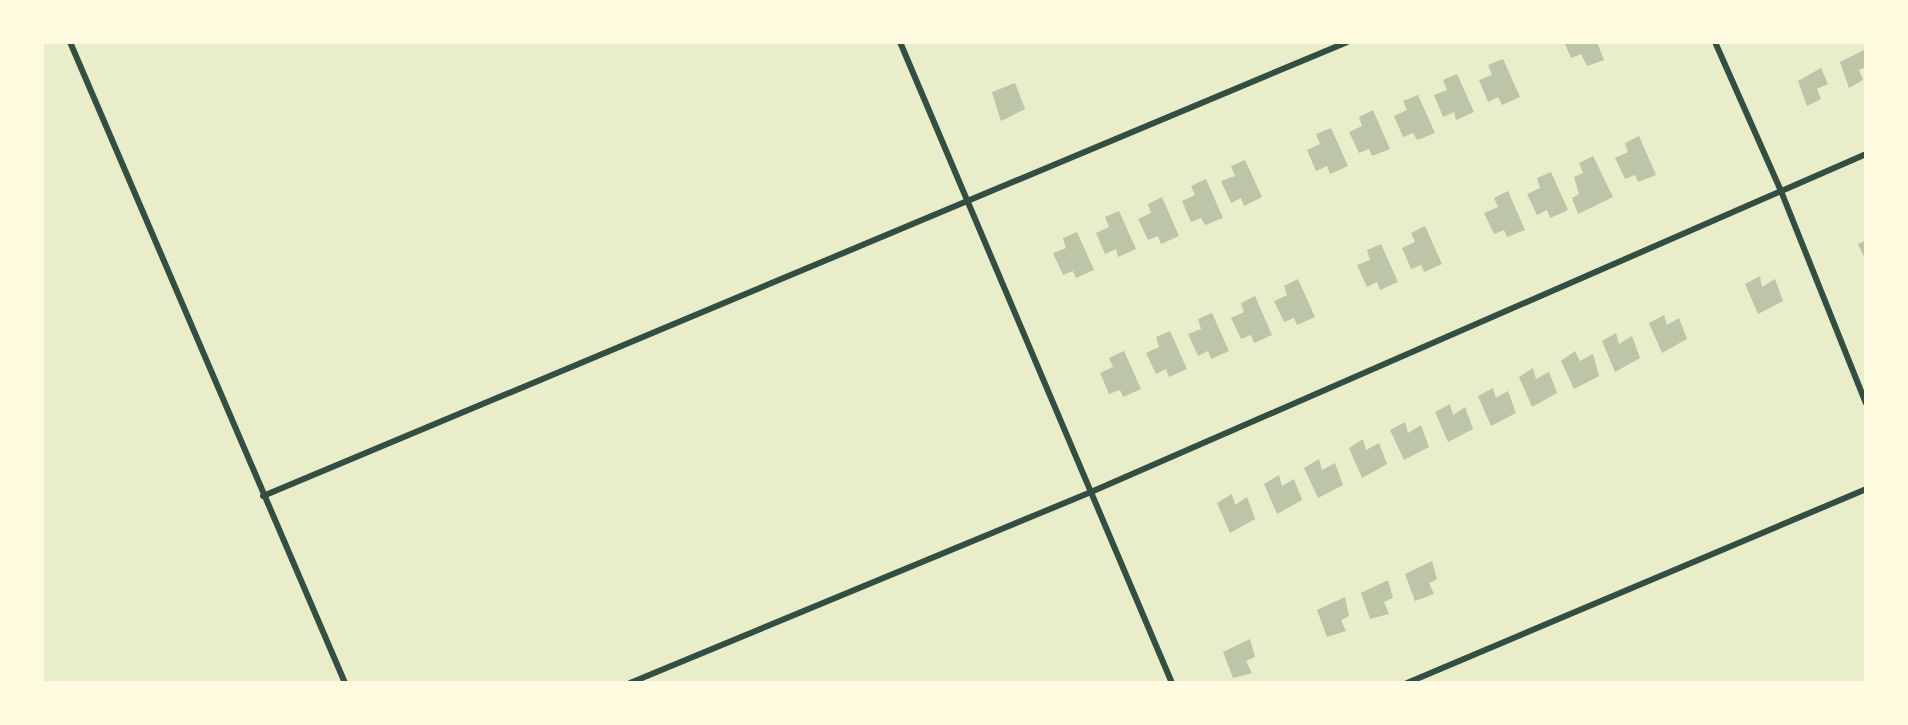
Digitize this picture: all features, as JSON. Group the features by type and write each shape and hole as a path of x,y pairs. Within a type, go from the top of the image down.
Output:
{"street":[{"path":"70,42 345,683"},
{"path":"900,42 1172,683"},
{"path":"263,496 1347,42"},
{"path":"1715,42 1781,191 1866,403"},
{"path":"630,683 1091,492 1866,154"},
{"path":"1407,683 1866,489"}],"building":[{"path":"1564,42 1597,42 1604,60 1587,66 1581,54 1571,58"},
{"path":"1864,50 1866,67 1859,70 1863,80 1849,88 1840,62"},
{"path":"1503,59 1520,97 1502,105 1498,97 1488,102 1479,80 1492,75 1488,65"},
{"path":"1821,68 1828,84 1817,89 1821,99 1807,106 1798,81"},
{"path":"1457,74 1474,112 1456,120 1454,112 1443,117 1434,95 1447,90 1443,80"},
{"path":"1015,83 1025,109 1001,121 992,92"},
{"path":"1418,95 1435,133 1417,140 1413,133 1403,137 1394,116 1407,110 1403,101"},
{"path":"1373,110 1390,149 1372,156 1369,149 1359,153 1349,132 1362,126 1359,117"},
{"path":"1331,128 1348,166 1330,174 1327,166 1316,171 1307,150 1320,144 1316,134"},
{"path":"1639,136 1656,175 1638,182 1635,175 1625,179 1615,158 1628,152 1625,143"},
{"path":"1593,156 1613,197 1578,214 1572,198 1579,194 1574,177 1583,173 1579,163"},
{"path":"1245,160 1262,197 1244,206 1241,198 1231,203 1221,181 1235,176 1231,166"},
{"path":"1551,172 1568,210 1550,218 1547,210 1537,215 1527,194 1540,188 1537,178"},
{"path":"1206,179 1223,218 1205,225 1201,218 1191,222 1182,201 1195,195 1191,186"},
{"path":"1508,191 1525,230 1507,237 1504,230 1494,234 1484,213 1498,207 1494,198"},
{"path":"1162,197 1179,236 1161,244 1158,236 1148,240 1138,219 1151,213 1148,204"},
{"path":"1119,211 1136,249 1118,257 1116,249 1105,254 1096,233 1109,227 1105,217"},
{"path":"1425,226 1442,264 1424,272 1421,265 1411,269 1402,248 1415,242 1411,233"},
{"path":"1077,232 1094,270 1076,278 1073,271 1063,275 1053,253 1066,248 1063,238"},
{"path":"1866,240 1866,261 1858,244"},
{"path":"1381,244 1398,282 1380,290 1377,282 1367,287 1357,265 1370,260 1367,250"},
{"path":"1760,276 1762,287 1775,279 1783,301 1758,314 1745,284"},
{"path":"1298,279 1315,317 1297,325 1294,318 1284,322 1274,301 1287,295 1284,286"},
{"path":"1255,296 1272,335 1254,343 1251,335 1241,339 1231,318 1244,312 1241,303"},
{"path":"1212,313 1229,351 1211,359 1208,351 1198,356 1188,334 1201,329 1198,319"},
{"path":"1664,315 1667,325 1679,318 1687,339 1662,353 1649,323"},
{"path":"1170,331 1187,369 1169,377 1166,369 1156,374 1146,353 1159,347 1156,337"},
{"path":"1616,333 1619,344 1632,336 1640,358 1615,372 1602,341"},
{"path":"1124,351 1141,389 1123,397 1120,390 1109,394 1100,373 1113,367 1109,358"},
{"path":"1575,351 1580,361 1593,354 1599,376 1574,389 1561,361"},
{"path":"1533,368 1536,379 1549,372 1557,393 1532,407 1519,377"},
{"path":"1493,388 1496,398 1508,391 1516,413 1491,426 1478,396"},
{"path":"1450,404 1453,415 1465,407 1473,429 1448,442 1435,412"},
{"path":"1405,422 1408,433 1421,425 1429,447 1404,460 1390,430"},
{"path":"1363,439 1366,450 1379,443 1387,464 1362,478 1349,448"},
{"path":"1319,459 1322,470 1335,463 1343,485 1318,498 1304,468"},
{"path":"1279,475 1282,486 1294,479 1302,500 1277,514 1264,484"},
{"path":"1232,494 1235,505 1247,497 1255,519 1230,533 1217,503"},
{"path":"1432,561 1437,579 1429,583 1434,594 1415,601 1405,574"},
{"path":"1388,580 1393,598 1384,602 1389,614 1370,619 1361,593"},
{"path":"1345,597 1349,616 1341,620 1346,631 1327,637 1317,610"},
{"path":"1250,639 1255,657 1246,661 1252,673 1233,678 1223,652"}]}
